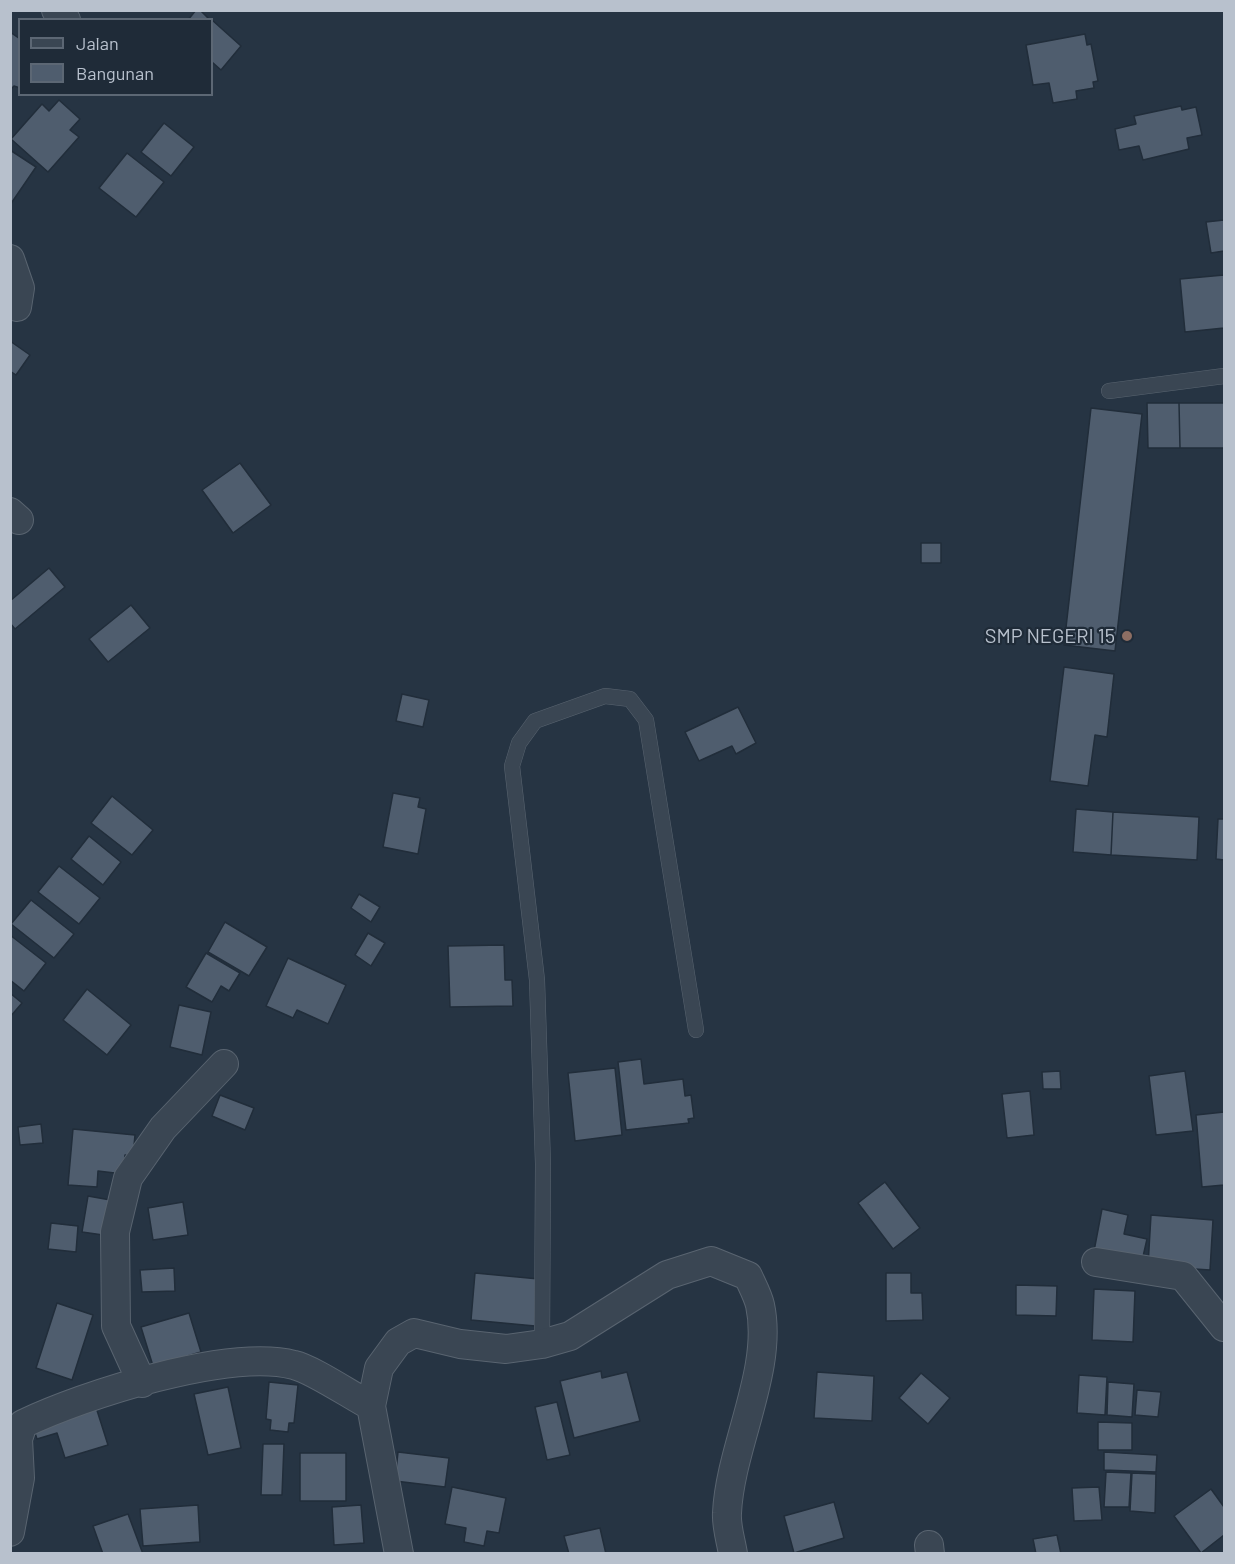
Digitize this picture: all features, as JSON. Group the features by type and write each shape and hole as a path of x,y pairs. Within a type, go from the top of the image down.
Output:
{"street":[{"path":"10,259 20,288 17,307"},
{"path":"142,1383 116,1326 115,1232 128,1178 162,1128 224,1064"},
{"path":"399,1554 371,1406 379,1368 398,1342 414,1334 459,1344 506,1349 542,1344 570,1336 667,1275 711,1261 748,1276 760,1305 762,1343 753,1394 736,1452 728,1504 727,1514 733,1554"},
{"path":"1096,1262 1183,1276 1224,1327"},
{"path":"10,1532 20,1479 18,1439 23,1424 57,1408 219,1363 295,1365 371,1406"},
{"path":"10,1548 11,1554"}],"lane":[{"path":"1108,391 1224,376"},
{"path":"542,1344 543,1164 537,980 512,766 519,743 535,721 605,696 630,699 646,720 696,1030"}],"building":[{"path":"196,10 200,10 208,18 190,18"},
{"path":"213,21 241,46 221,70 213,63"},
{"path":"10,32 18,38 18,87 14,86 10,90"},
{"path":"1085,34 1087,45 1091,44 1098,81 1093,82 1094,88 1076,91 1077,99 1053,103 1049,83 1033,85 1026,45"},
{"path":"59,100 80,119 70,130 79,137 48,172 11,139 42,104 49,111"},
{"path":"1181,106 1182,110 1196,107 1202,135 1187,138 1189,149 1143,160 1139,146 1119,150 1115,129 1136,124 1134,116"},
{"path":"164,123 194,147 171,176 141,152"},
{"path":"10,150 36,167 10,205"},
{"path":"127,153 164,182 136,217 99,188"},
{"path":"1224,220 1224,251 1211,253 1206,222"},
{"path":"1224,275 1224,328 1185,332 1180,279"},
{"path":"10,341 30,355 16,375 10,371"},
{"path":"1147,403 1179,403 1180,448 1148,448"},
{"path":"1179,403 1224,403 1224,448 1180,448"},
{"path":"1091,408 1142,414 1115,651 1064,645"},
{"path":"240,463 271,505 233,533 202,490"},
{"path":"921,543 941,543 941,563 921,563"},
{"path":"49,568 65,587 15,629 10,623 10,601"},
{"path":"131,605 150,628 108,662 89,639"},
{"path":"1064,667 1114,674 1107,737 1095,735 1088,786 1050,781"},
{"path":"402,694 429,700 423,727 396,721"},
{"path":"738,707 756,743 736,754 732,746 699,761 685,732"},
{"path":"393,793 420,798 418,807 426,809 418,854 383,847"},
{"path":"112,796 153,830 132,855 91,823"},
{"path":"1076,809 1113,812 1111,855 1073,852"},
{"path":"1113,812 1199,817 1197,860 1111,855"},
{"path":"1218,819 1224,819 1224,860 1216,859"},
{"path":"89,836 121,862 103,885 71,859"},
{"path":"59,866 100,898 79,924 38,892"},
{"path":"359,894 380,907 371,922 351,908"},
{"path":"31,900 74,934 54,958 11,924"},
{"path":"225,922 267,947 249,976 208,952"},
{"path":"368,933 385,943 371,966 355,955"},
{"path":"10,935 46,963 24,991 10,980"},
{"path":"504,945 505,980 512,980 513,1006 450,1007 448,946"},
{"path":"206,953 240,973 229,991 221,986 212,1002 186,987"},
{"path":"288,958 346,985 328,1024 297,1010 293,1018 266,1006"},
{"path":"87,989 131,1025 107,1055 63,1020"},
{"path":"10,993 22,1003 10,1017"},
{"path":"179,1005 211,1012 202,1055 170,1047"},
{"path":"641,1059 644,1084 683,1079 685,1096 691,1095 694,1118 688,1119 689,1123 626,1130 618,1062"},
{"path":"615,1068 622,1135 575,1141 568,1073"},
{"path":"1060,1071 1061,1089 1043,1089 1042,1072"},
{"path":"1185,1071 1193,1131 1156,1135 1149,1076"},
{"path":"1030,1091 1034,1135 1007,1138 1002,1094"},
{"path":"220,1095 254,1108 245,1130 212,1116"},
{"path":"1224,1112 1224,1185 1202,1187 1196,1115"},
{"path":"41,1124 43,1143 20,1145 18,1127"},
{"path":"73,1129 135,1135 133,1156 125,1155 123,1174 98,1171 97,1187 68,1185"},
{"path":"885,1182 920,1228 893,1249 858,1203"},
{"path":"88,1196 116,1201 110,1236 82,1232"},
{"path":"183,1202 188,1235 153,1240 148,1208"},
{"path":"1102,1209 1128,1215 1124,1234 1147,1239 1142,1261 1094,1251"},
{"path":"1151,1215 1213,1220 1210,1270 1148,1266"},
{"path":"51,1223 78,1226 76,1252 48,1249"},
{"path":"174,1268 175,1291 142,1292 140,1270"},
{"path":"475,1273 539,1279 535,1326 471,1320"},
{"path":"886,1273 911,1273 911,1293 922,1293 923,1320 886,1321"},
{"path":"1016,1285 1057,1286 1056,1316 1016,1315"},
{"path":"1094,1289 1135,1291 1133,1342 1092,1340"},
{"path":"57,1303 93,1315 72,1380 36,1368"},
{"path":"189,1313 201,1352 153,1366 141,1327"},
{"path":"601,1371 602,1378 627,1372 640,1421 574,1438 560,1381"},
{"path":"817,1372 874,1376 872,1421 814,1418"},
{"path":"921,1373 950,1398 928,1424 899,1398"},
{"path":"1079,1375 1107,1377 1105,1415 1077,1413"},
{"path":"269,1382 298,1385 294,1423 289,1423 288,1432 270,1430 271,1420 266,1419"},
{"path":"1108,1382 1134,1384 1132,1417 1107,1415"},
{"path":"228,1387 241,1448 208,1455 194,1394"},
{"path":"1137,1390 1161,1392 1158,1417 1135,1415"},
{"path":"557,1402 570,1455 547,1460 535,1407"},
{"path":"95,1404 108,1445 65,1458 57,1433 37,1439 32,1424"},
{"path":"1098,1422 1132,1423 1132,1450 1098,1450"},
{"path":"263,1444 284,1444 282,1495 261,1495"},
{"path":"398,1452 449,1458 445,1487 395,1481"},
{"path":"1104,1452 1157,1455 1156,1472 1104,1470"},
{"path":"300,1453 346,1453 346,1501 300,1501"},
{"path":"1106,1472 1131,1473 1129,1507 1104,1507"},
{"path":"1132,1473 1156,1474 1155,1513 1130,1511"},
{"path":"452,1487 506,1498 499,1533 487,1531 484,1546 464,1542 466,1528 445,1524"},
{"path":"1099,1487 1102,1520 1074,1521 1072,1488"},
{"path":"1211,1489 1224,1507 1224,1535 1201,1553 1174,1516"},
{"path":"834,1502 844,1538 794,1553 784,1516"},
{"path":"198,1505 200,1542 143,1546 140,1509"},
{"path":"361,1505 364,1543 334,1545 332,1507"},
{"path":"128,1514 143,1554 103,1554 93,1526"},
{"path":"600,1528 606,1554 569,1554 564,1536"},
{"path":"1057,1535 1061,1554 1036,1554 1033,1539"}],"place":[{"name":"SMP NEGERI 15","path":"1127,636"}]}
